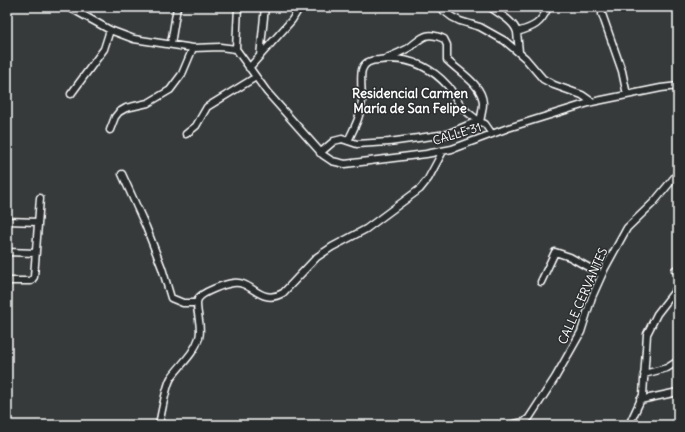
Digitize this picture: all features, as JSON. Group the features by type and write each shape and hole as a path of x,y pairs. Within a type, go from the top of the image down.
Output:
{"street":[{"path":"67,7 110,30 134,39 193,48 236,49 238,7"},
{"path":"171,44 177,7"},
{"path":"260,56 265,7"},
{"path":"249,68 292,20 300,7"},
{"path":"439,7 452,17 480,27 505,41 519,52 543,79 554,85 582,95 592,102"},
{"path":"490,7 516,28 519,52"},
{"path":"517,32 532,28 544,16 548,7"},
{"path":"602,14 622,71 626,95"},
{"path":"71,94 104,49 110,30"},
{"path":"386,58 410,47 421,37 426,35 444,39 447,45 446,60 466,76 477,88 481,96 483,103 480,122"},
{"path":"110,130 115,117 119,112 126,108 148,103 170,90 182,74 193,48"},
{"name":"CALLE 31","path":"236,49 267,92 320,152 332,161 345,164 426,154 452,149 492,134 592,102 678,86"},
{"path":"348,141 361,112 362,70 365,64 373,60 386,58 405,59 420,64 432,71 448,86 460,106 480,122 485,124 492,134"},
{"path":"186,134 196,126 207,107 256,78"},
{"path":"320,152 334,142 342,139 366,144 447,134 480,122"},
{"path":"159,425 170,379 188,358 199,339 201,329 196,303 198,298 233,282 240,283 267,297 277,297 283,294 317,257 332,247 366,229 420,189 428,179 443,151"},
{"name":"CALLE CERVANTES","path":"509,425 524,422 529,418 555,378 581,332 592,297 627,228 654,202 678,173"},
{"path":"122,174 146,227 162,268 170,298 184,303 196,303"},
{"path":"7,281 31,281 34,277 40,198"},
{"path":"7,221 38,222"},
{"path":"7,252 36,253"},
{"path":"541,282 555,252 570,257 602,275"},
{"path":"629,425 643,395 647,334 657,314 678,287"},
{"path":"644,374 667,368 678,361"},
{"path":"640,400 678,392"}],"district":[{"name":"Residencial Carmen María de San Felipe","path":"410,100"}]}
